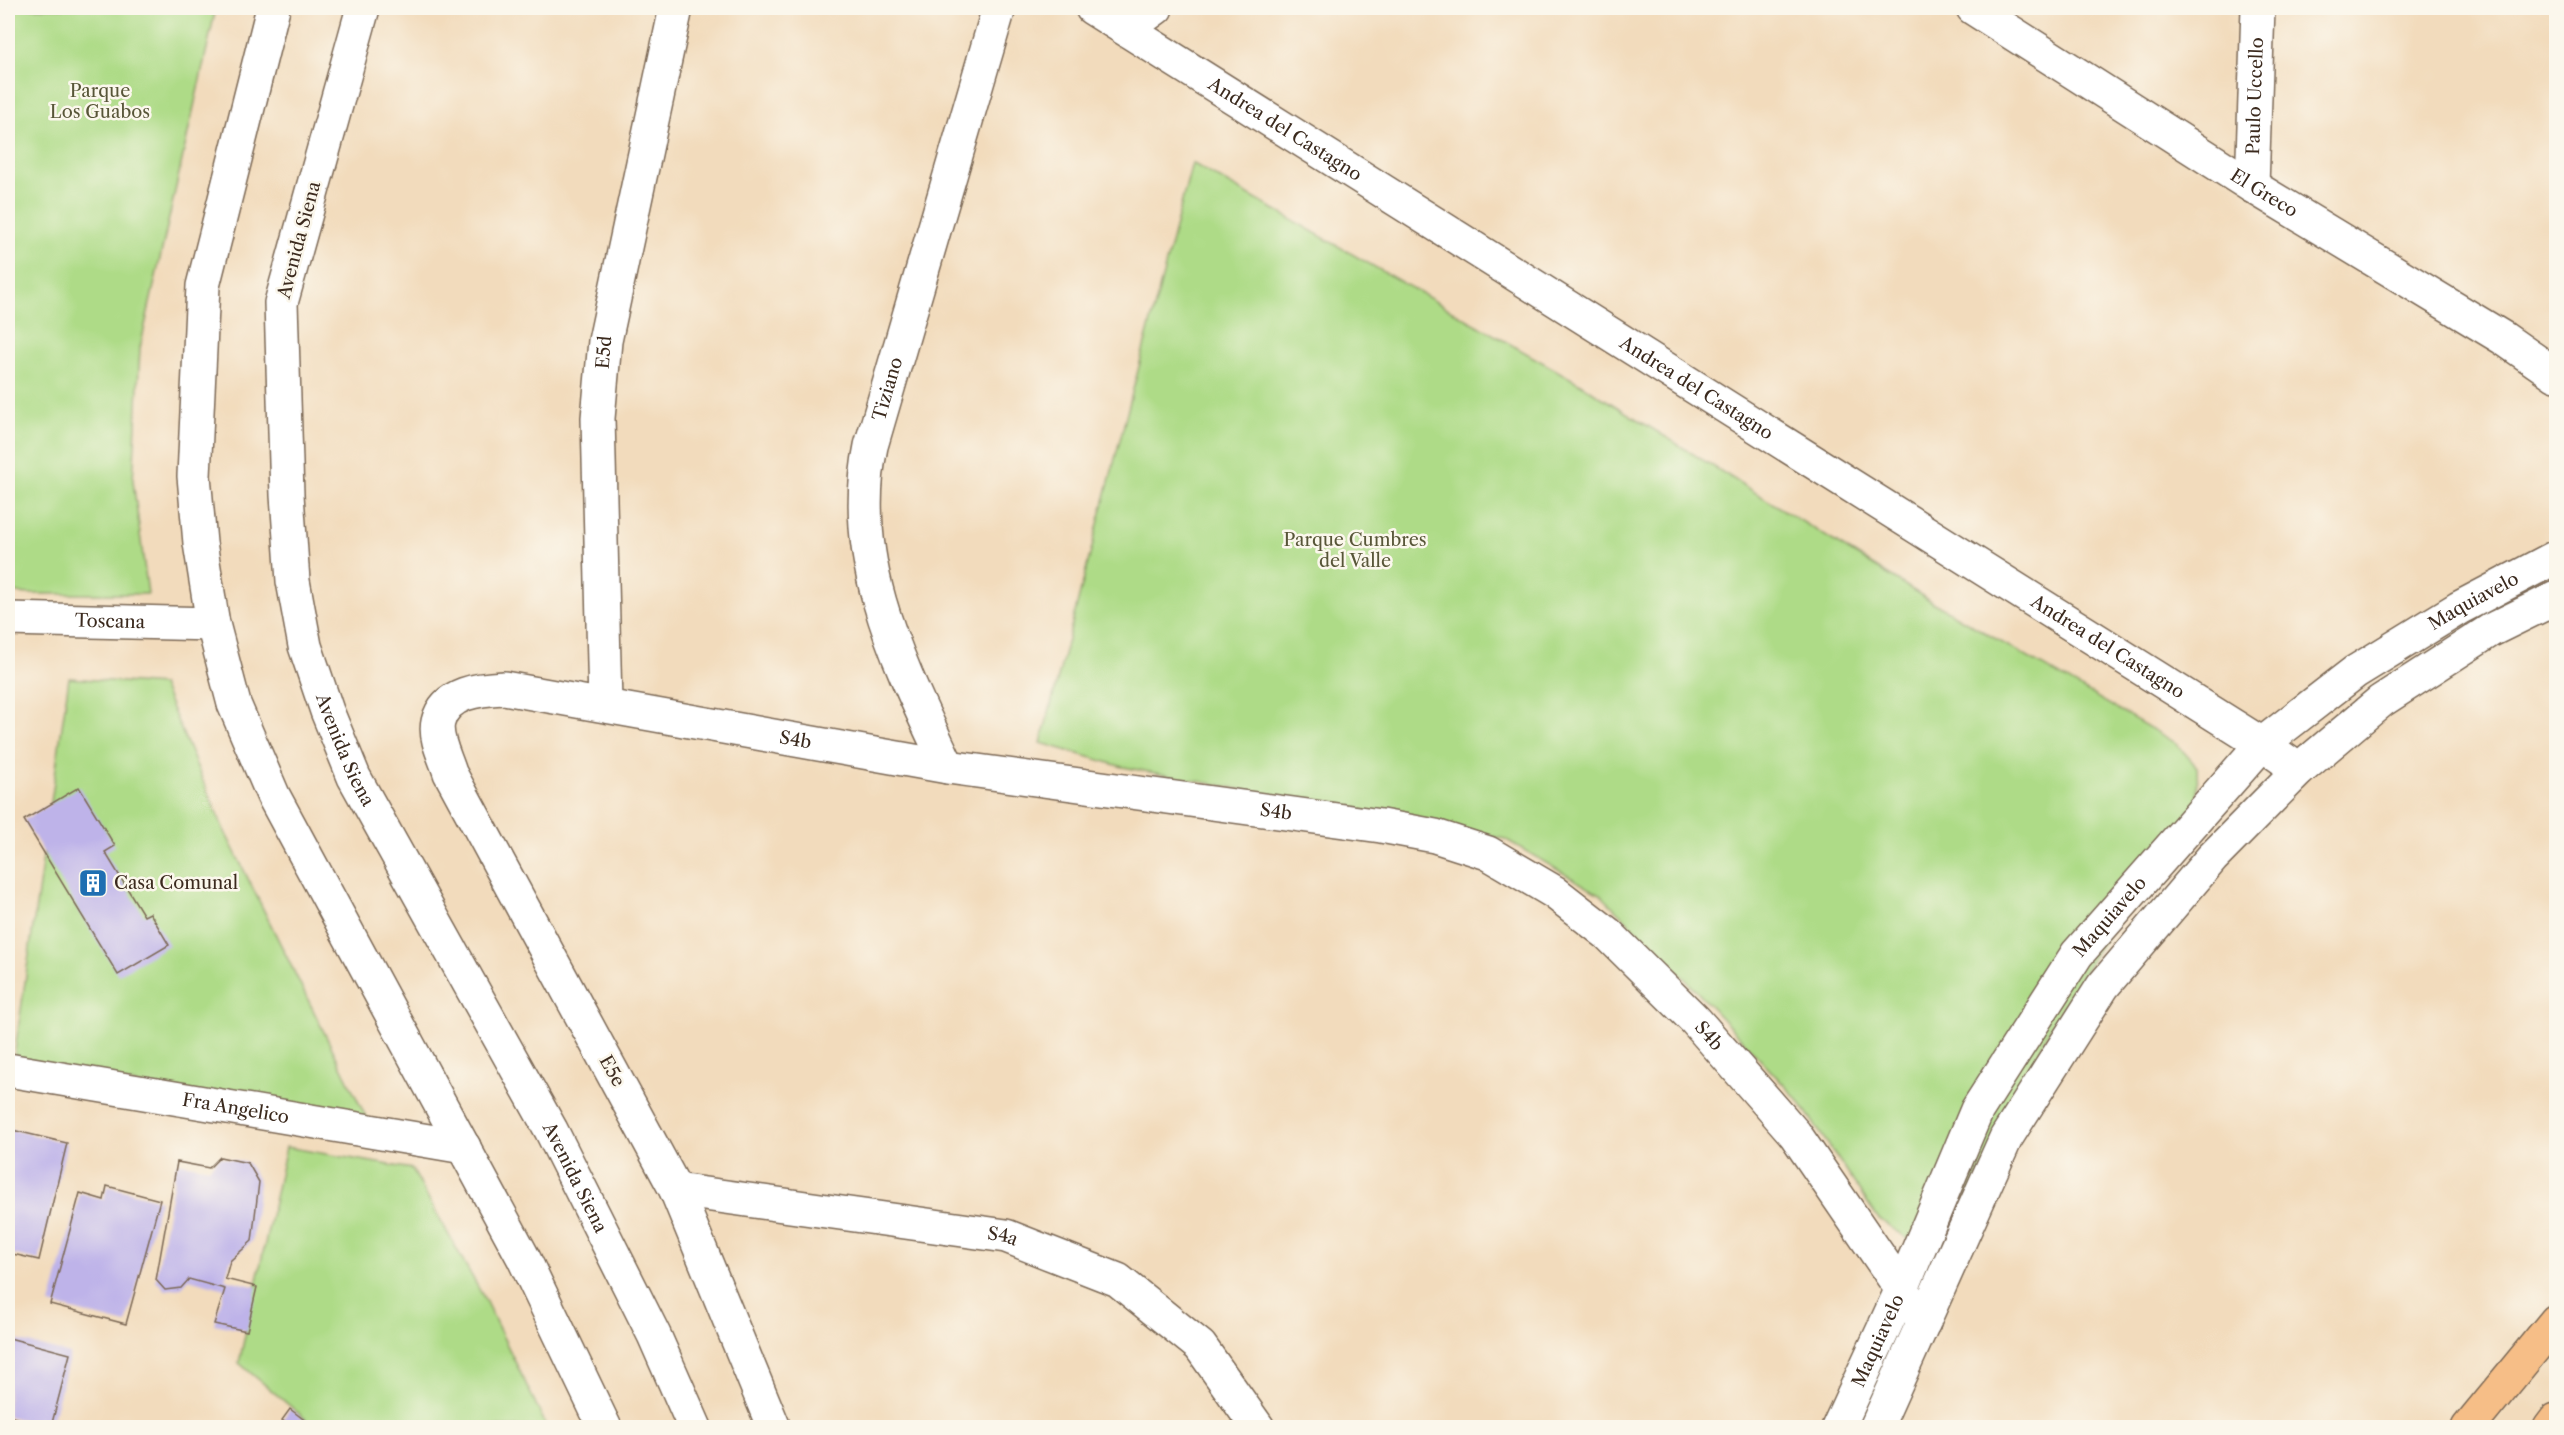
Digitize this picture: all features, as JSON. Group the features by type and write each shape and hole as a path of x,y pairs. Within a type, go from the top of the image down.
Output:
{"main road":[{"path":"2469,1428 2556,1321"},
{"path":"2550,1428 2556,1420"}],"street":[{"path":"273,8 203,286 194,476 200,543 213,624 234,704 273,795 524,1259 605,1428"},
{"name":"Avenida Siena","path":"363,8 281,303 286,495 293,581 304,646 354,777 551,1131 654,1335 695,1428"},
{"name":"E5d","path":"605,704 599,450 600,384 605,341 676,8"},
{"name":"Tiziano","path":"948,767 900,664 875,588 865,526 864,479 871,446 999,8"},
{"name":"Andrea del Castagno","path":"1092,8 2262,744 2300,771"},
{"path":"1127,29 1156,8"},
{"name":"El Greco","path":"1972,8 2252,186 2503,338 2556,375"},
{"name":"Paulo Uccello","path":"2252,186 2258,8"},
{"name":"Maquiavelo","path":"1838,1428 1901,1291 1977,1110 2077,954 2262,744 2355,672 2459,608 2556,557"},
{"name":"Maquiavelo","path":"1876,1428 2006,1138 2103,986 2212,858 2300,771 2381,701 2491,630 2556,598"},
{"name":"Toscana","path":"8,619 213,624"},
{"name":"S4b","path":"438,722 449,705 465,692 483,688 504,688 605,704 948,767 1381,826 1436,836 1488,854 1554,892 1608,934 1695,1020 1795,1134 1924,1322"},
{"name":"E5e","path":"438,722 440,741 456,784 676,1190 774,1428"},
{"name":"Fra Angelico","path":"8,1070 464,1147"},
{"name":"S4a","path":"676,1190 1006,1236 1118,1280 1200,1346 1258,1428"}],"green space":[{"name":"Parque Los Guabos","path":"8,8 216,8 140,348 133,481 148,594 8,592"},
{"name":"Parque Cumbres del Valle","path":"1192,163 1577,382 1932,602 2176,743 2197,767 2198,799 2130,898 2052,1024 1958,1221 1938,1239 1909,1240 1878,1218 1798,1100 1686,980 1601,895 1505,839 1123,767 1041,743"},
{"path":"69,678 162,685 224,830 367,1119 13,1065"},
{"path":"286,1147 412,1169 484,1298 547,1427 315,1427 239,1363"}],"building":[{"name":"Casa Comunal","path":"79,787 115,846 105,852 144,916 150,913 169,945 118,975 24,820"},
{"path":"8,1129 67,1143 39,1260 8,1253"},
{"path":"220,1157 248,1163 259,1182 252,1241 230,1261 225,1279 257,1287 247,1331 214,1324 225,1289 189,1279 181,1288 165,1290 156,1280 177,1162 209,1168"},
{"path":"107,1186 160,1200 126,1324 50,1304 80,1193 104,1200"},
{"path":"9,1338 70,1354 51,1427 8,1416"},
{"path":"290,1409 315,1428 292,1428 282,1420"}],"place":[{"name":"Casa Comunal","path":"93,883"}]}
